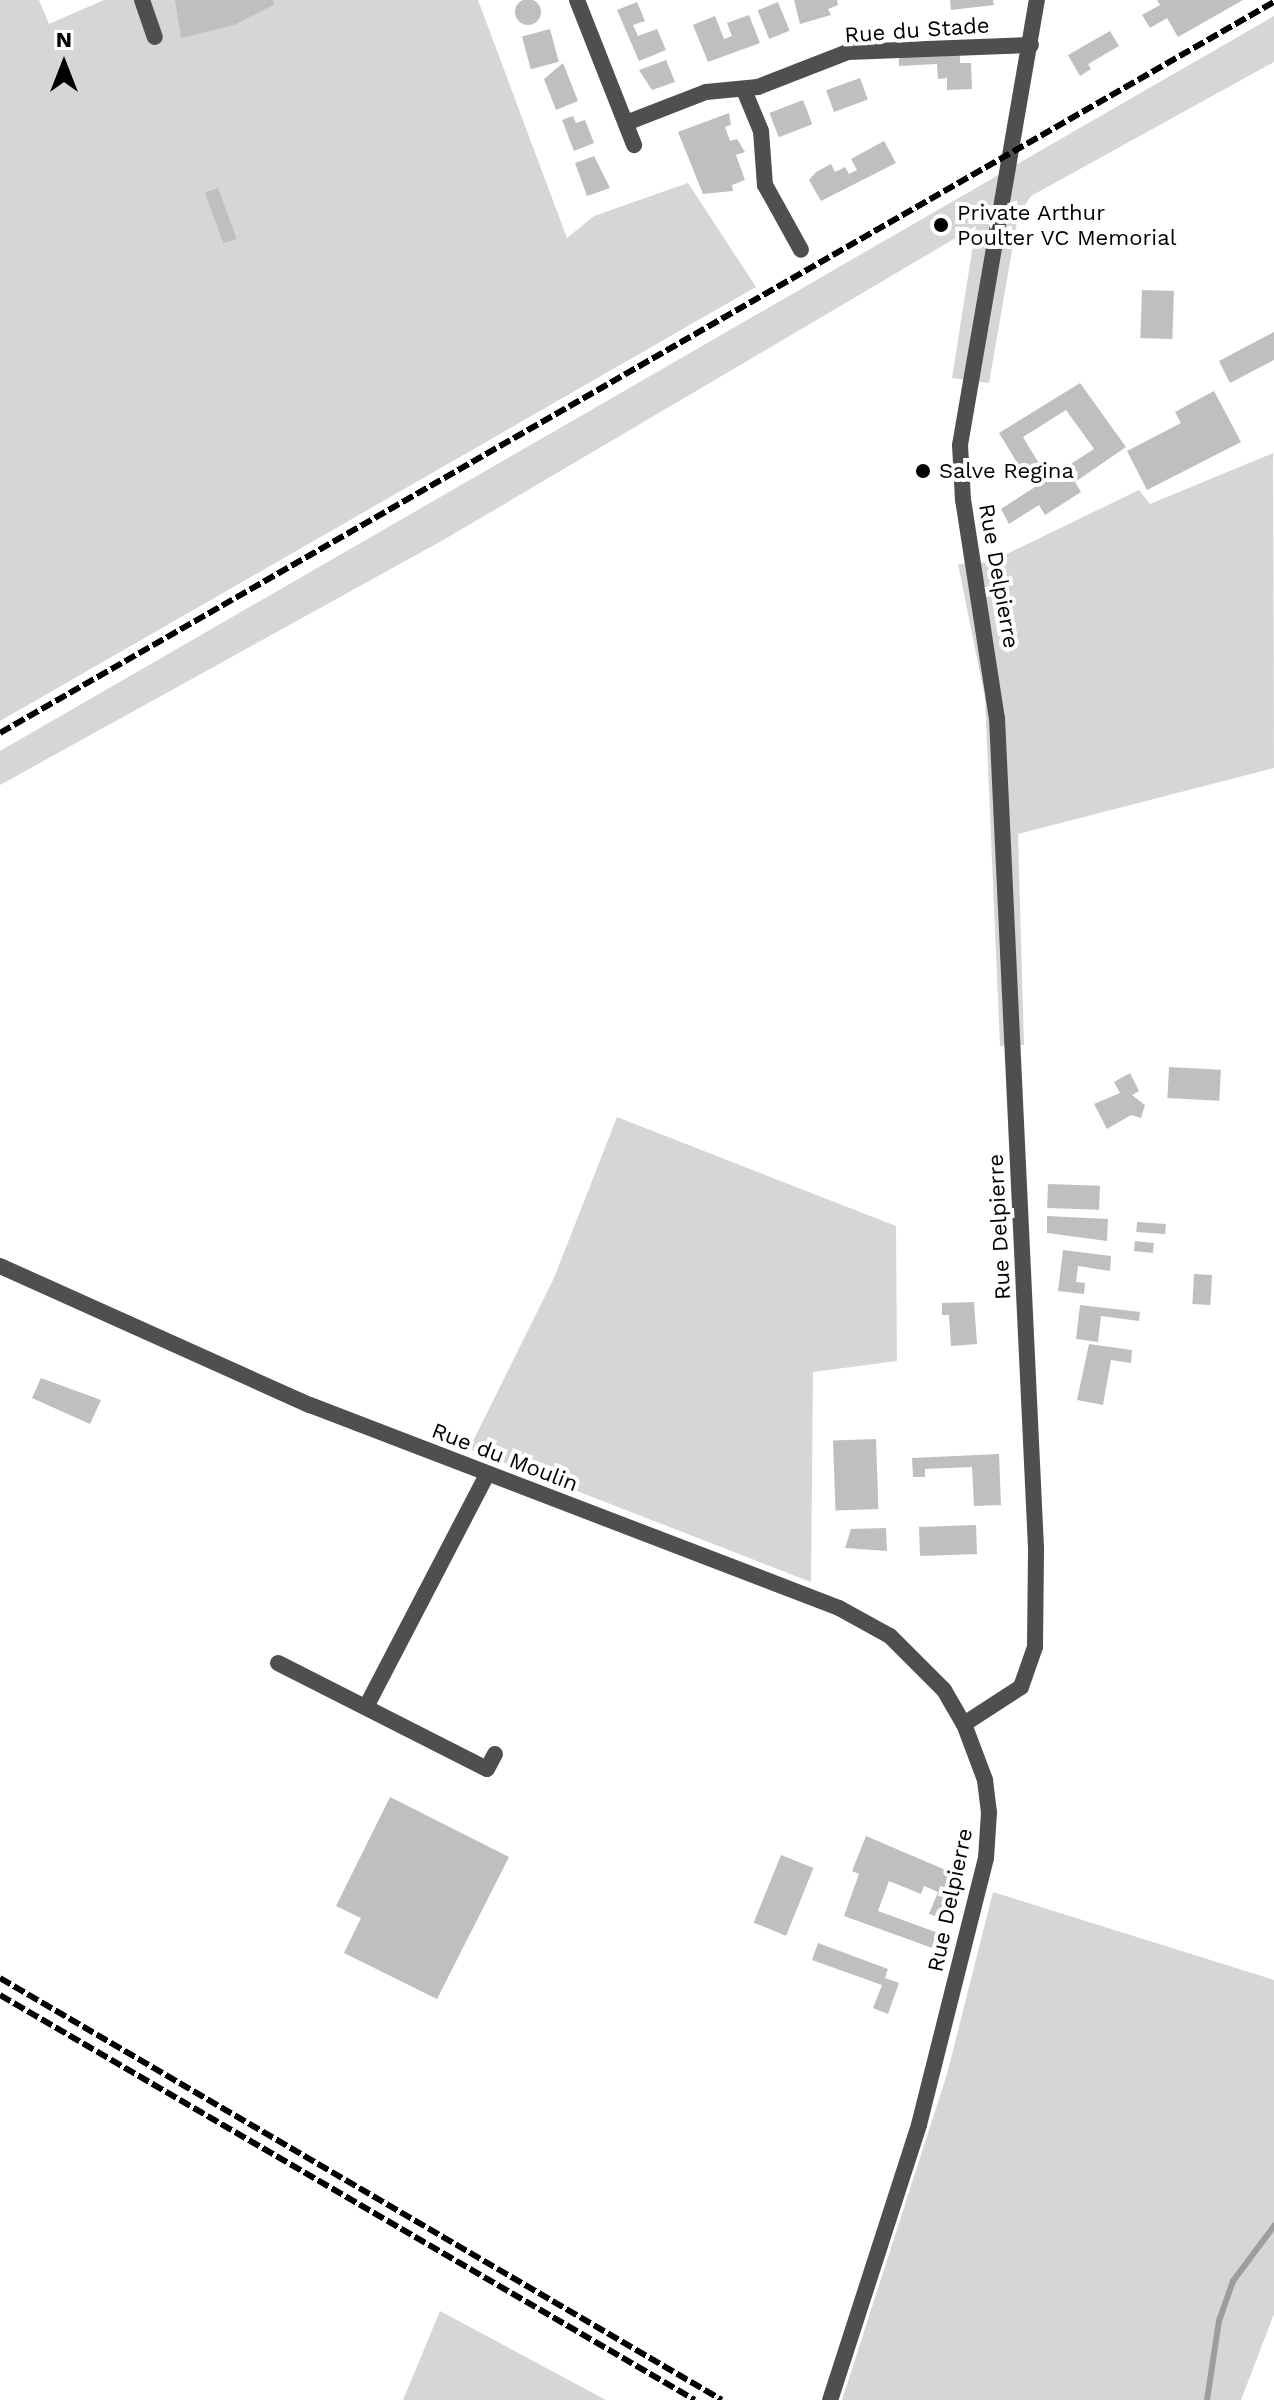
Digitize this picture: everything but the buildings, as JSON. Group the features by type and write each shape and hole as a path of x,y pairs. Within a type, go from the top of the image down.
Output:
{"street":[{"path":"142,0 155,37"},
{"path":"577,0 634,145"},
{"name":"Rue Delpierre","path":"830,2400 923,2112 982,1877 988,1796 964,1724 1021,1687 1033,1659 1036,1628 997,719 963,500 960,445 967,382 1037,0"},
{"name":"Rue du Stade","path":"626,123 711,91 744,90 848,52 1031,45"},
{"path":"744,90 761,131 765,185 801,250"},
{"name":"Rue du Moulin","path":"0,1266 256,1383 871,1624 932,1675 964,1724"},
{"path":"366,1707 487,1475"},
{"path":"278,1663 487,1769 495,1754"}],"shaded area":[{"path":"0,0 39,0 49,24 104,0 478,0 567,238 594,216 688,183 756,287 0,721"},
{"path":"1274,16 1274,62 1031,196 1018,216 989,383 952,378 976,226 445,539 0,785 0,751"},
{"path":"1273,453 1274,768 1018,834 1024,1045 1000,1046 985,698 958,564 990,562 1139,490 1150,504"},
{"path":"617,1117 896,1226 897,1361 813,1372 811,1582 469,1449 554,1278"},
{"path":"993,1892 1274,1980 1274,2314 1241,2400 842,2400 947,2074"},
{"path":"440,2311 606,2400 403,2400"}],"waterway":[{"path":"1207,2400 1219,2321 1233,2281 1274,2226"}],"railway":[{"path":"0,733 1274,2"},
{"path":"0,1978 722,2400"},
{"path":"0,1995 695,2400"}],"place":[{"name":"Private Arthur Poulter VC Memorial","path":"941,225"},
{"name":"Salve Regina","path":"923,471"}]}
